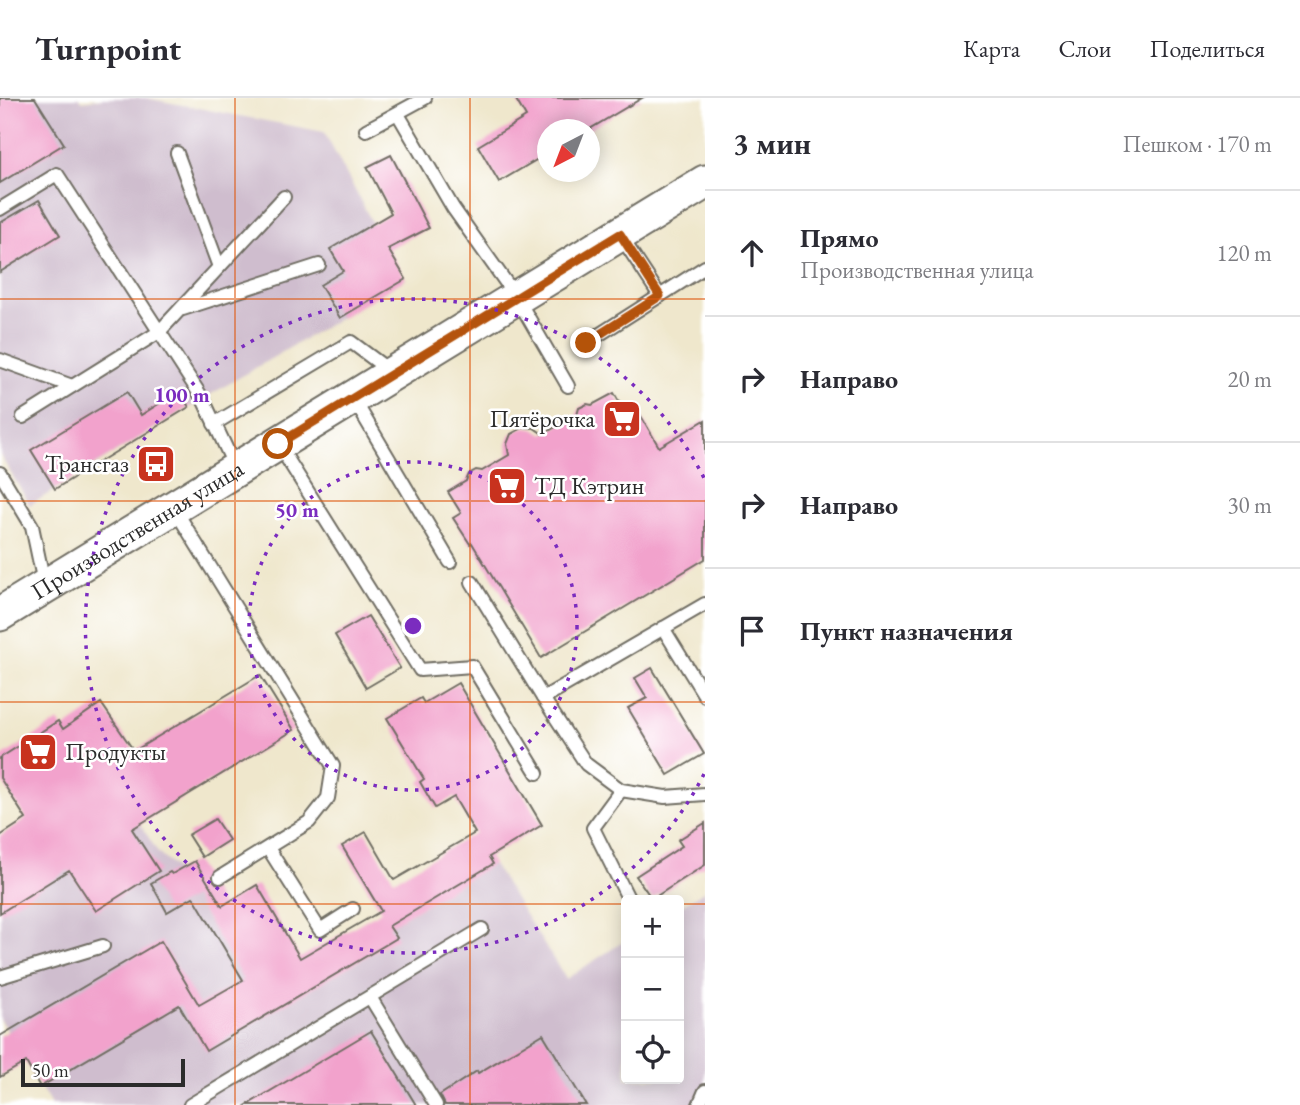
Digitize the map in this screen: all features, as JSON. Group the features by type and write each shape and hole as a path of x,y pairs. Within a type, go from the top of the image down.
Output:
{"main road":[{"name":"Производственная улица","path":"0,614 705,182"}],"lane":[{"path":"366,130 425,98"},
{"path":"398,114 453,208 517,298 568,386"},
{"path":"177,153 219,267"},
{"path":"0,209 57,174 202,399 236,470"},
{"path":"23,416 159,332 284,197"},
{"path":"620,234 660,296"},
{"path":"179,310 319,265"},
{"path":"586,343 705,267"},
{"path":"214,424 351,342 393,373"},
{"path":"0,360 72,386"},
{"path":"353,398 450,562"},
{"path":"278,444 420,670 472,666 537,774"},
{"path":"0,473 32,526 45,587"},
{"path":"174,507 333,766 328,798 309,822 220,877"},
{"path":"472,582 586,764 621,790 665,797 705,794"},
{"path":"543,698 705,604"},
{"path":"663,628 705,696"},
{"path":"621,790 593,828 626,895"},
{"path":"268,848 320,930 354,909"},
{"path":"190,1105 482,929"},
{"path":"0,977 103,946"},
{"path":"370,997 436,1105"},
{"path":"699,1105 705,1091"}],"shaded area":[{"path":"0,98 79,98 83,101 146,98 324,132 406,279 30,505 0,455"},
{"path":"105,768 159,854 178,871 265,1016 396,939 389,926 493,864 566,979 621,943 621,1084 684,1084 684,904 705,890 705,1105 51,1105 0,1019 0,836"}],"building":[{"path":"0,98 35,98 64,144 0,183"},
{"path":"515,98 642,98 600,123 600,119 537,119 537,160 499,182 478,146 526,117"},
{"path":"391,155 429,228 388,249 406,279 340,318 320,285 343,271 330,249 391,213 367,167"},
{"path":"39,200 60,235 0,272 0,223"},
{"path":"179,391 189,407 55,489 31,450 127,392 141,415"},
{"path":"614,393 628,417 638,411 659,447 705,420 705,559 541,658 472,543 470,544 453,518 461,513 448,492 466,481 469,474 476,470 482,471 509,455 507,444 511,434 524,427 534,428 543,434 577,415 579,408 592,405"},
{"path":"368,616 400,668 366,688 335,635"},
{"path":"652,668 704,754 668,775 628,708 647,698 635,678"},
{"path":"260,675 294,730 132,829 159,871 96,911 69,870 0,913 0,836 26,819 0,778 0,758 58,721 63,729 101,703 134,751"},
{"path":"458,683 542,825 489,857 493,864 389,926 397,938 206,1051 179,1005 40,1087 26,1062 0,1077 0,1036 161,941 199,1005 243,980 193,897 167,912 151,883 170,872 172,874 195,861 222,906 257,885 300,958 381,911 342,846 366,832 394,880 475,833 454,797 435,808 420,782 424,779 387,718 421,698 424,703"},
{"path":"215,819 229,840 202,857 188,835"},
{"path":"705,823 705,865 658,895 649,895 636,876 682,846 678,840"},
{"path":"371,1031 416,1105 247,1105"},
{"path":"543,1034 586,1105 445,1105 440,1095"}],"place":[{"name":"Пятёрочка","path":"622,419"},
{"name":"Трансгаз","path":"156,464"},
{"name":"ТД Кэтрин","path":"507,486"},
{"name":"Продукты","path":"38,752"}],"route":[{"path":"278,444 620,234 660,296 586,343"}]}
